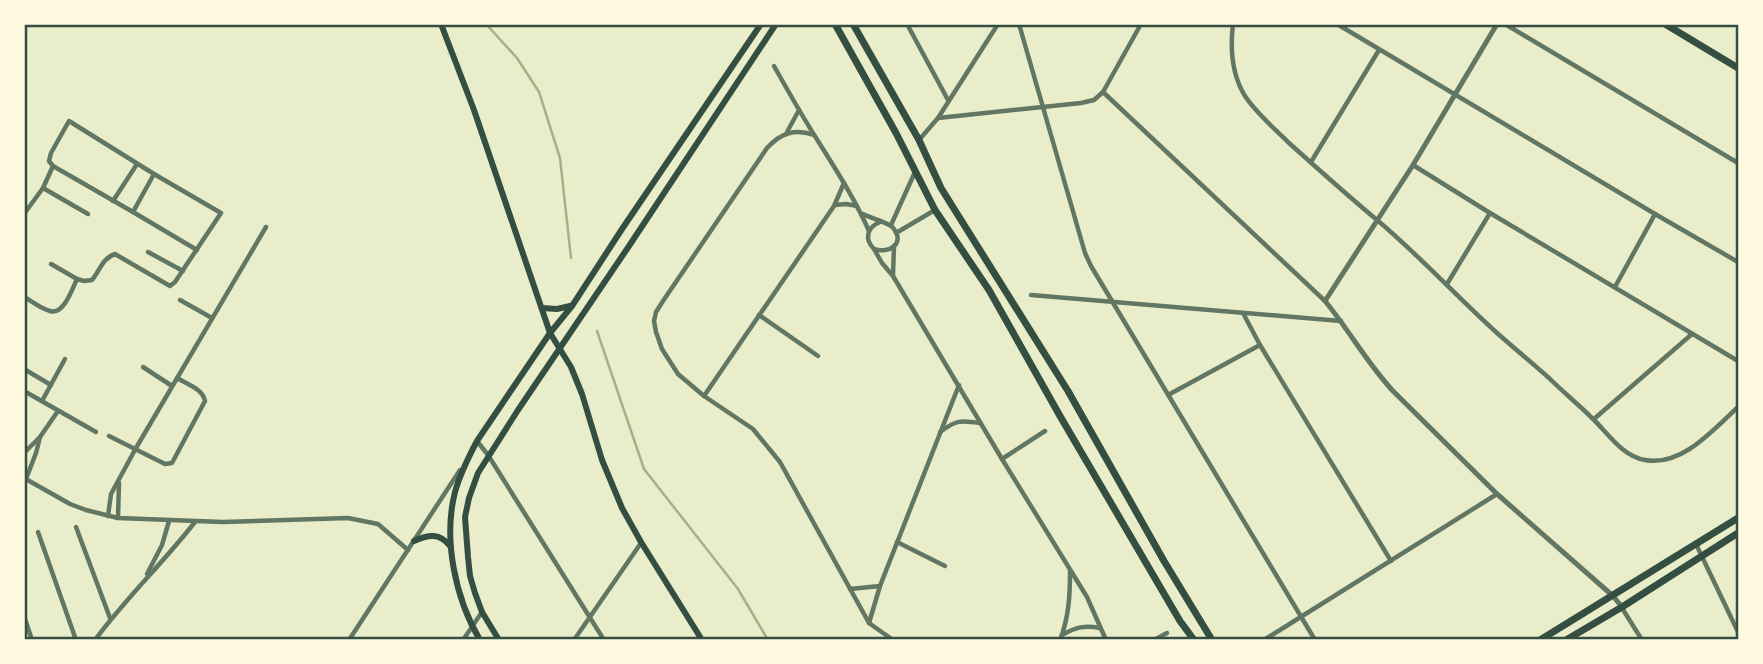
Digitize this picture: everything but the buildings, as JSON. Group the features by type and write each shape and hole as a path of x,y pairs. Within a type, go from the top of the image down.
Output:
{"main road":[{"path":"441,24 474,110 550,333 582,394 602,460 622,508 702,639"},
{"path":"480,639 463,604 450,546 454,494 466,461 761,24"},
{"path":"499,639 482,612 470,576 466,517 473,484 488,455 776,24"},
{"path":"835,24 897,133 935,210 989,290 1180,621 1194,639"},
{"path":"853,24 919,140 941,188 1069,391 1164,561 1212,639"},
{"path":"1665,24 1738,68"},
{"path":"897,133 902,127 911,127"},
{"path":"935,210 942,204 941,188"},
{"path":"542,308 572,306"},
{"path":"1540,639 1738,518"},
{"path":"1566,639 1622,607 1738,533"},
{"path":"414,541 434,535 445,539 450,546"}],"street":[{"path":"907,24 948,100"},
{"path":"919,140 938,118 998,24"},
{"path":"1019,24 1085,253 1111,301 1315,639"},
{"path":"938,118 1089,102 1103,92 1141,24"},
{"path":"1233,24 1232,57 1238,83 1263,117 1628,453 1644,460 1675,458 1689,450 1738,407"},
{"path":"1337,24 1738,262"},
{"path":"1325,301 1413,165 1497,24"},
{"path":"1505,24 1738,163"},
{"path":"1311,162 1379,50"},
{"path":"774,66 862,214 869,231 869,243 894,276 1087,597 1106,639"},
{"path":"1103,92 1325,301 1342,321 1378,375 1497,494 1613,596 1642,639"},
{"path":"786,133 799,110"},
{"path":"51,264 77,279 92,280 104,261 115,254 170,286 183,271 197,250 221,213 69,121 51,153 49,161 53,166 197,250"},
{"path":"814,135 800,131 786,133 775,139 656,312 654,321 662,349 678,374 704,396 753,429 780,462 869,623 893,639"},
{"path":"113,201 137,164"},
{"path":"1413,165 1738,361"},
{"path":"24,214 43,188 53,166"},
{"path":"891,225 915,172"},
{"path":"133,212 154,174"},
{"path":"704,396 834,206 844,183"},
{"path":"43,188 88,214"},
{"path":"834,206 857,206"},
{"path":"897,233 935,210"},
{"path":"1447,284 1490,213"},
{"path":"862,214 891,225 897,233 894,276"},
{"path":"1615,287 1655,214"},
{"path":"869,231 880,222"},
{"path":"107,516 111,495 136,448 266,227"},
{"path":"874,249 885,251 894,246"},
{"path":"148,252 183,271"},
{"path":"24,297 51,312 58,311 77,279"},
{"path":"1031,295 1342,321"},
{"path":"180,300 212,318"},
{"path":"1243,314 1391,561"},
{"path":"760,315 818,356"},
{"path":"1594,419 1692,334"},
{"path":"1168,395 1260,345"},
{"path":"42,401 65,359"},
{"path":"142,368 172,386"},
{"path":"24,369 51,385"},
{"path":"108,436 165,464 172,463 205,401 204,395 177,378"},
{"path":"869,623 880,586 959,385"},
{"path":"24,391 96,432"},
{"path":"24,453 40,437 58,411"},
{"path":"939,432 953,422 981,423"},
{"path":"1002,459 1045,431"},
{"path":"40,437 25,478 70,504 107,516 195,522 348,518 378,524 408,550"},
{"path":"477,441 604,639"},
{"path":"349,639 466,461"},
{"path":"118,518 119,482"},
{"path":"1264,639 1497,494"},
{"path":"145,578 162,545 169,521"},
{"path":"94,639 195,522"},
{"path":"76,527 110,618"},
{"path":"38,532 76,639"},
{"path":"574,639 641,542"},
{"path":"897,542 945,566"},
{"path":"1696,544 1738,632"},
{"path":"1061,637 1068,612 1070,570"},
{"path":"850,589 880,586"},
{"path":"463,639 482,612"},
{"path":"24,616 33,639"},
{"path":"1061,637 1073,628 1081,626 1101,628"},
{"path":"1154,639 1167,633"}],"waterway":[{"path":"486,24 517,58 539,92 560,158 571,258"},
{"path":"597,331 644,469 738,589 768,640"}]}
